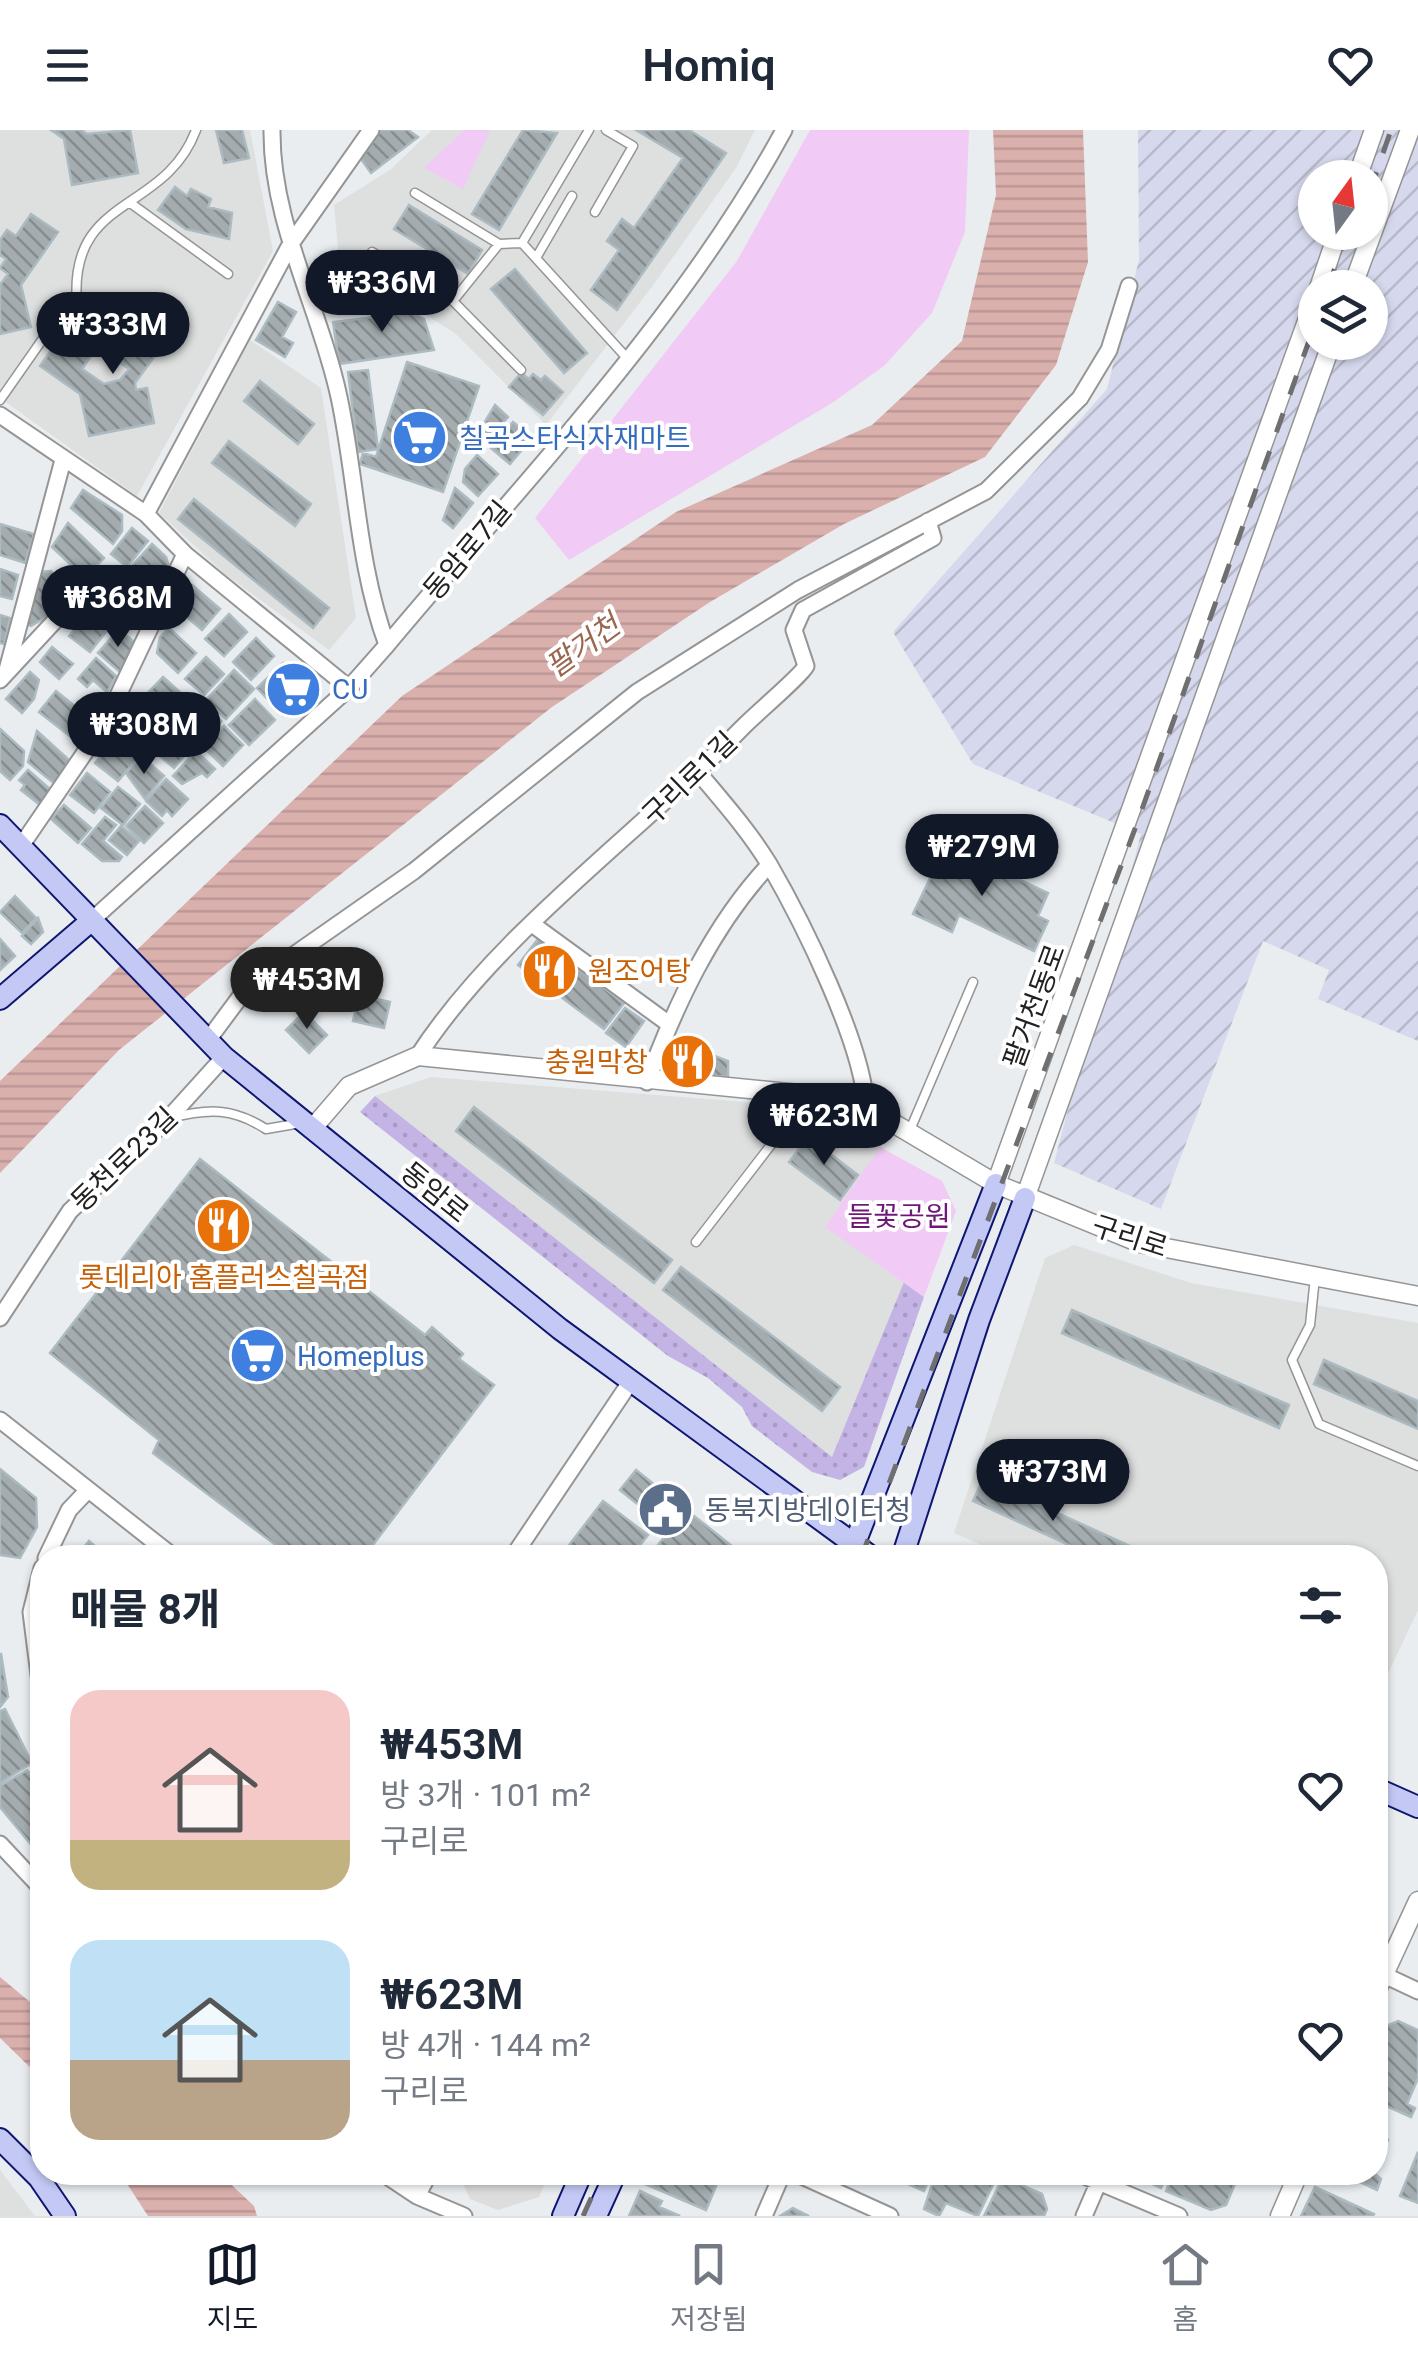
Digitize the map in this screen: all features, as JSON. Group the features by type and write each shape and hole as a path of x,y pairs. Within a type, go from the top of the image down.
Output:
{"main road":[{"name":"동암로","path":"0,825 224,1057 560,1329 844,1545"},
{"path":"0,999 92,920"},
{"name":"팔거천동로","path":"854,1545 996,1184"},
{"name":"팔거천동로","path":"906,1545 978,1320 1024,1198"},
{"path":"1388,1794 1418,1807"},
{"path":"0,2139 30,2165"},
{"path":"48,2185 65,2216"},
{"path":"563,2216 576,2185"},
{"path":"596,2216 610,2185"}],"street":[{"path":"272,130 290,245 340,398 359,546 388,645"},
{"path":"146,514 290,245 371,130"},
{"name":"동암로7길","path":"92,920 348,688 388,645 627,358 700,263 784,130"},
{"path":"1363,160 1374,130"},
{"path":"1359,270 1410,130"},
{"path":"208,1040 240,997 414,870 637,692 798,590 986,491 1080,398 1109,350 1129,286"},
{"name":"팔거천동로","path":"996,1184 1298,345"},
{"name":"팔거천동로","path":"1024,1198 1326,360"},
{"path":"0,416 146,514 186,554 348,688"},
{"path":"3,675 63,460"},
{"name":"구리로1길","path":"418,1056 433,1033 532,924 698,772 781,688 802,675 806,666 794,630 803,610 933,538 928,522"},
{"path":"21,846 105,723 186,554"},
{"path":"3,675 89,584"},
{"path":"698,772 769,864 865,1079 866,1107"},
{"path":"647,1082 669,1024 734,903 769,864"},
{"path":"532,924 669,1024"},
{"name":"구리로","path":"309,1126 349,1086 418,1056 647,1082 819,1096 866,1107 1024,1198 1140,1243 1418,1296"},
{"name":"동천로23길","path":"0,1318 70,1211 167,1120 224,1057"},
{"path":"521,1545 632,1381"},
{"path":"0,1420 158,1545"},
{"path":"52,1545 69,1510 88,1490"},
{"path":"0,1844 30,1875"},
{"path":"1388,1965 1418,1901"},
{"path":"1388,1976 1418,1991"},
{"path":"401,2185 464,2216"},
{"path":"418,2196 424,2185"},
{"path":"764,2216 777,2185"},
{"path":"822,2185 890,2216"},
{"path":"1084,2216 1098,2185"},
{"path":"1115,2185 1178,2216"},
{"path":"1280,2216 1293,2185"}],"lane":[{"path":"0,400 50,330 77,304 78,266 88,237 99,222 171,173 186,156 196,130"},
{"path":"522,243 589,130"},
{"path":"594,212 633,146 606,130"},
{"path":"415,193 499,244 522,243 627,358"},
{"path":"536,258 572,196"},
{"path":"129,202 228,274"},
{"path":"452,301 499,244"},
{"path":"372,252 452,301 521,370"},
{"path":"77,304 105,322 123,318 132,304"},
{"path":"908,1134 973,982"},
{"path":"780,1092 784,1128"},
{"path":"696,1242 784,1128 819,1096"},
{"path":"167,1120 204,1110 239,1112 266,1129 309,1126"},
{"path":"1315,1276 1310,1326 1292,1360 1319,1424 1418,1466"}],"shaded area":[{"path":"0,130 250,130 273,251 137,496 0,398"},
{"path":"432,130 755,130 736,168 654,284 546,425 456,334 339,259 334,205 390,170"},
{"path":"1138,130 1418,130 1418,1041 1318,999 1329,970 1263,941 1161,1209 1054,1163 1141,834 973,764 893,632 1107,389 1139,260"},
{"path":"250,340 321,388 356,618 329,650 225,574 159,513"},
{"path":"431,1077 769,1104 837,1122 880,1147 826,1227 904,1282 833,1458 375,1096"},
{"path":"375,1096 832,1457 904,1282 924,1297 864,1467 840,1480 812,1472 752,1426 742,1407 708,1378 668,1356 360,1112"},
{"path":"1074,1245 1191,1283 1418,1323 1418,1610 1388,1673 1388,1545 982,1545 954,1533 1045,1258"},
{"path":"0,2170 35,2216 0,2216"},
{"path":"464,2185 544,2185 539,2197 498,2210 470,2199"}],"green space":[{"path":"464,130 490,130 463,189 424,168"},
{"path":"810,130 969,130 965,232 932,313 884,366 832,403 569,560 535,518 737,261"},
{"name":"들꽃공원","path":"880,1147 942,1181 956,1211 924,1297 825,1227"}],"water":[{"name":"팔거천","path":"993,130 1083,130 1088,262 1056,365 985,457 844,524 710,602 552,707 119,1050 0,1173 0,1081 402,696 676,512 872,425 962,341 996,195"},
{"path":"0,1977 30,2002 30,2067 0,2038"},
{"path":"128,2185 232,2185 254,2206 257,2216 148,2216"}],"building":[{"path":"51,130 81,130 87,134 130,130 138,173 72,185 64,139"},
{"path":"216,130 242,130 249,158 224,163"},
{"path":"381,130 408,130 418,137 371,173 361,159"},
{"path":"523,130 557,133 499,230 472,214"},
{"path":"636,130 689,130 726,153 617,310 591,290 619,250 607,241 622,219 634,228 683,158"},
{"path":"175,187 187,196 191,189 211,199 208,207 232,213 229,239 186,229 158,210"},
{"path":"409,205 482,250 468,274 394,229"},
{"path":"31,214 58,232 21,285 31,327 0,334 0,285 8,274 0,268 6,259 0,255 0,240 7,230 16,236"},
{"path":"515,269 587,353 564,373 491,289"},
{"path":"382,296 424,319 434,350 339,364 333,322 384,316"},
{"path":"278,302 296,312 282,337 293,343 285,357 256,340"},
{"path":"159,309 179,323 135,383 136,390 147,388 154,423 89,436 80,394 40,366 61,336 90,357 82,369 104,384 120,380 129,369 119,362 125,354 114,346 130,324 142,333"},
{"path":"407,362 479,386 443,492 360,464 363,453 376,457"},
{"path":"368,370 378,449 358,452 348,372"},
{"path":"521,373 529,379 533,374 541,380 545,376 563,392 543,415 509,387"},
{"path":"260,381 314,424 298,444 244,401"},
{"path":"495,405 508,417 489,438 480,430"},
{"path":"513,422 532,438 510,464 491,448"},
{"path":"229,441 311,504 295,526 212,463"},
{"path":"477,455 498,474 478,496 463,482 465,469"},
{"path":"455,488 473,503 453,528 443,520"},
{"path":"83,490 122,515 122,531 113,544 71,508"},
{"path":"194,499 329,608 313,628 178,519"},
{"path":"68,523 104,558 85,578 52,547"},
{"path":"0,524 34,534 25,563 0,555"},
{"path":"132,528 148,541 127,567 111,554"},
{"path":"152,544 166,557 171,573 153,592 128,570"},
{"path":"0,569 18,575 12,599 0,596"},
{"path":"51,571 60,581 48,616 31,626 25,624 40,572"},
{"path":"125,572 140,586 116,611 101,598"},
{"path":"192,585 220,609 202,630 174,606"},
{"path":"144,590 158,604 135,628 121,614"},
{"path":"90,610 110,627 90,652 69,636"},
{"path":"229,614 247,632 224,656 205,639"},
{"path":"0,615 10,618 4,644 0,643"},
{"path":"169,628 196,653 178,673 157,653 160,637"},
{"path":"119,629 135,643 120,672 98,653"},
{"path":"256,638 274,656 251,680 233,662"},
{"path":"52,647 73,664 59,679 40,662"},
{"path":"206,657 224,674 204,695 185,679"},
{"path":"96,658 116,676 107,692 93,680 87,687 78,679"},
{"path":"283,663 299,680 299,700 283,715 257,688"},
{"path":"234,670 254,689 226,719 206,700"},
{"path":"30,672 39,680 34,699 22,713 6,699"},
{"path":"163,677 191,702 172,722 144,697"},
{"path":"56,691 86,715 71,737 39,712"},
{"path":"255,699 275,720 249,745 229,725"},
{"path":"202,704 221,721 204,741 194,733 199,726 190,718"},
{"path":"136,711 162,735 146,752 121,727"},
{"path":"224,726 243,745 223,766 203,747"},
{"path":"0,729 24,751 23,766 10,780 0,771"},
{"path":"37,731 69,760 55,784 28,762"},
{"path":"171,734 189,750 174,768 155,752"},
{"path":"113,741 136,760 118,781 95,763"},
{"path":"196,751 215,769 207,777 202,773 182,784 173,776"},
{"path":"141,756 164,776 145,799 126,773"},
{"path":"28,770 52,791 40,805 21,790 25,785 19,780"},
{"path":"87,773 110,792 94,813 70,795"},
{"path":"166,779 188,799 172,816 167,810 162,816 146,801"},
{"path":"118,787 140,804 123,825 101,808"},
{"path":"64,805 91,828 78,843 51,819"},
{"path":"145,806 163,823 144,843 126,826"},
{"path":"105,817 116,825 103,841 122,857 119,861 102,861 82,844"},
{"path":"121,826 139,841 127,855 109,840"},
{"path":"946,845 1048,893 1038,916 1048,921 1034,951 959,915 952,932 913,914"},
{"path":"15,896 36,918 22,933 0,912"},
{"path":"38,918 43,932 31,944 22,936"},
{"path":"0,939 15,956 0,970"},
{"path":"538,939 624,1003 604,1029 518,965"},
{"path":"359,995 390,1002 384,1028 353,1021"},
{"path":"625,1008 644,1021 626,1047 606,1033"},
{"path":"304,1012 327,1035 309,1053 286,1030"},
{"path":"671,1039 728,1061 728,1077 662,1071 663,1053"},
{"path":"474,1107 672,1260 654,1283 456,1131"},
{"path":"808,1137 858,1175 840,1200 789,1162"},
{"name":"Homeplus","path":"200,1159 425,1335 432,1327 463,1354 459,1359 494,1385 373,1545 276,1545 153,1453 159,1440 50,1353"},
{"path":"681,1267 840,1387 822,1411 663,1290"},
{"path":"1072,1310 1289,1405 1279,1428 1062,1333"},
{"path":"1324,1360 1418,1401 1418,1429 1314,1384"},
{"path":"0,1469 36,1498 37,1527 20,1558 0,1555"},
{"name":"동북지방데이터청","path":"636,1470 731,1545 658,1545 670,1530 620,1490"},
{"path":"983,1479 1128,1545 1069,1545 973,1501"},
{"path":"603,1501 648,1535 640,1545 569,1545"},
{"path":"0,1654 8,1697 0,1707"},
{"path":"5,1709 30,1764 0,1783 0,1711"},
{"path":"27,1770 30,1774 30,1843 0,1807 0,1786"},
{"path":"1398,2021 1418,2030 1418,2078 1407,2104 1415,2108 1411,2117 1388,2107 1388,2025"},
{"path":"1418,2152 1418,2203 1400,2196"},
{"path":"647,2185 717,2185 706,2210"},
{"path":"932,2185 993,2185 978,2216 946,2203 939,2216 924,2209"},
{"path":"999,2185 1021,2185 1042,2194 1047,2209 1044,2216 984,2216"},
{"path":"1169,2185 1234,2185 1226,2205 1211,2210 1166,2191"},
{"path":"1315,2187 1374,2214 1301,2216"},
{"path":"640,2191 662,2201 659,2207 680,2216 629,2216"},
{"path":"793,2208 809,2216 780,2216"}],"railway":[{"path":"1381,160 1391,130"},
{"path":"1334,270 1341,250"},
{"path":"866,1545 1136,826 1302,360"},
{"path":"583,2216 597,2185"}],"place":[{"name":"칠곡스타식자재마트","path":"420,438"},
{"name":"CU","path":"293,689"},
{"name":"원조어탕","path":"549,971"},
{"name":"충원막창","path":"687,1062"},
{"name":"롯데리아 홈플러스칠곡점","path":"224,1226"},
{"name":"Homeplus","path":"258,1356"},
{"name":"동북지방데이터청","path":"666,1510"}]}
